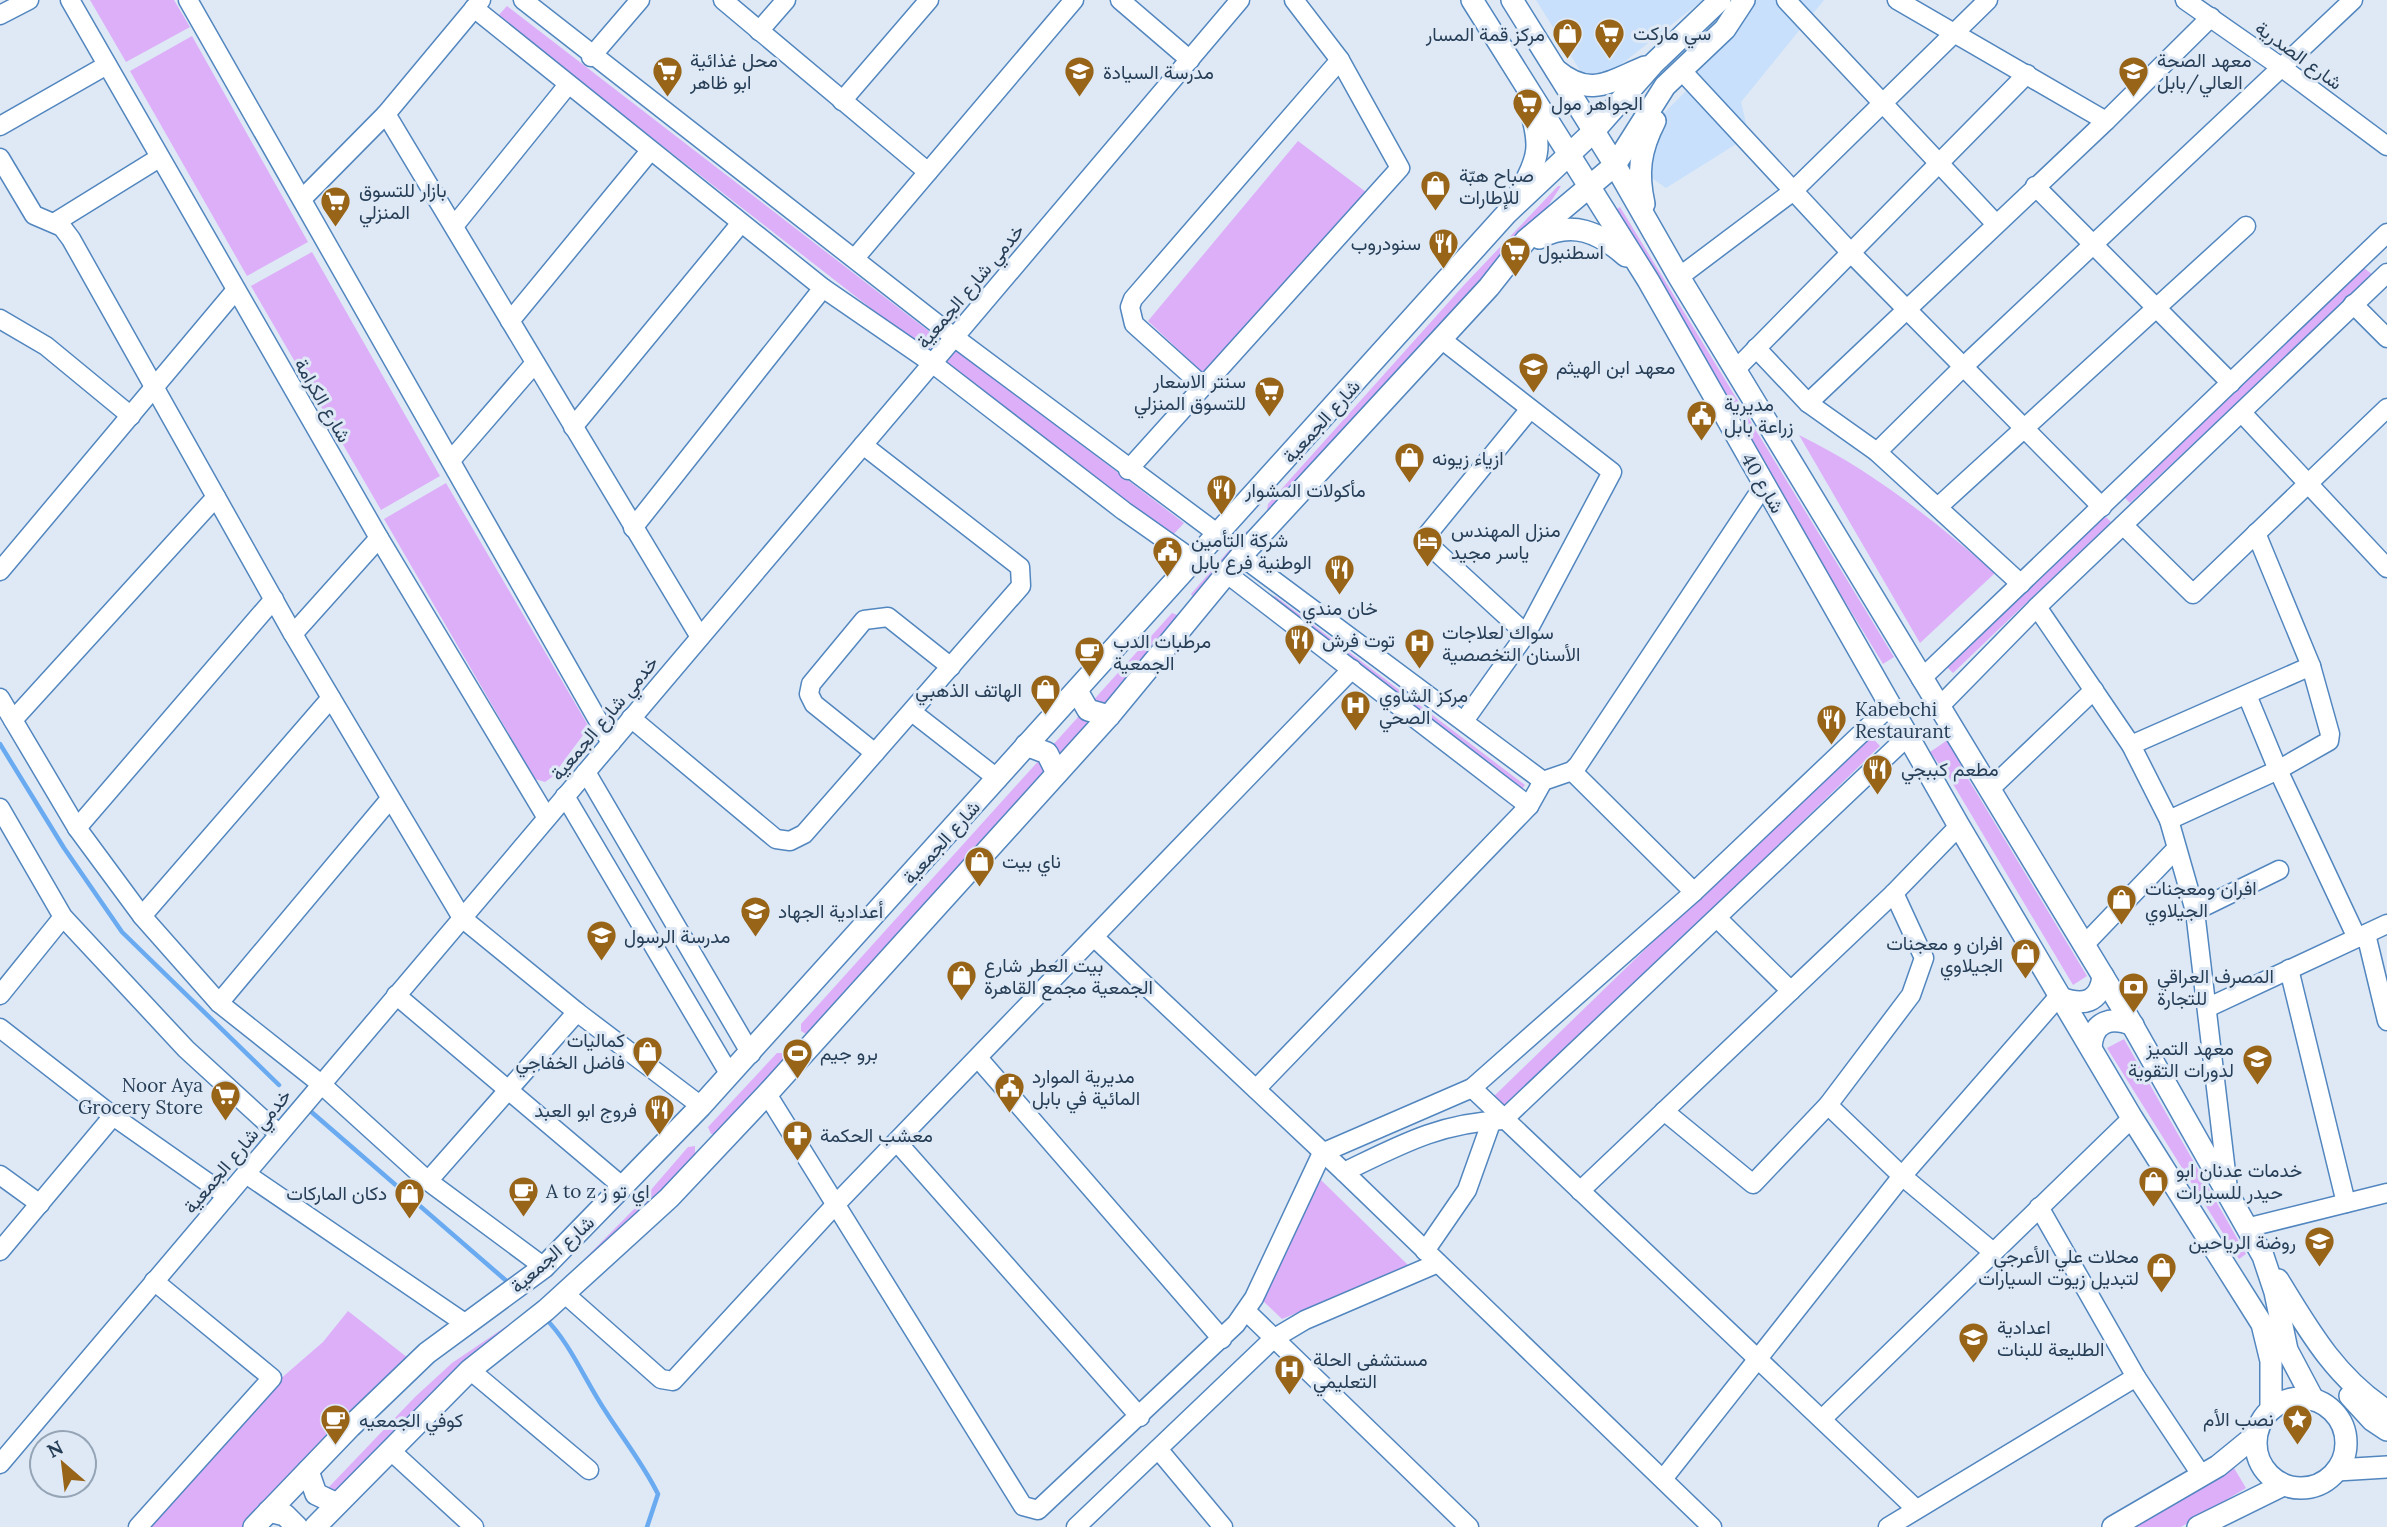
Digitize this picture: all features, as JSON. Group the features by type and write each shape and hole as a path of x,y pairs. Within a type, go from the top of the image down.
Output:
{"main road":[{"name":"شارع 40","path":"1472,0 1648,280 1959,826 2132,1118 2262,1324 2271,1361 2271,1409"},
{"name":"شارع 40","path":"1512,0 1615,165 1828,525 2133,1025 2246,1228 2319,1347"},
{"path":"1543,52 1566,79 1589,86 1612,83 1653,64 1720,0"},
{"name":"شارع الجمعية","path":"315,1527 470,1370 565,1294 669,1198 767,1094 1108,716 1226,573 1441,339 1526,240 1615,165 1665,86 1725,29 1744,0"},
{"name":"شارع الجمعية","path":"261,1519 427,1353 544,1266 701,1107 1507,214 1593,132 1653,64"},
{"path":"1507,214 1535,165 1538,146 1521,79"},
{"path":"1665,86 1657,118 1641,154 1639,171 1645,207 1666,252"},
{"path":"1526,240 1562,228 1592,233 1614,246 1648,280"},
{"path":"1797,544 1811,526 1828,525"},
{"path":"1177,581 1182,599 1189,602 1204,600"},
{"path":"1159,601 1175,605 1187,621"},
{"path":"1077,691 1088,710 1108,716"},
{"path":"1026,745 1047,753 1057,773"},
{"path":"2060,997 2078,1004 2088,1002 2099,991 2103,976"},
{"path":"2091,1047 2096,1029 2104,1023 2115,1019 2133,1025"},
{"path":"2256,1435 2256,1450 2261,1465 2283,1485 2298,1488 2313,1486 2326,1480 2337,1470 2346,1442 2344,1428 2337,1415 2313,1399 2287,1350 2263,1256"},
{"path":"2319,1347 2348,1382 2387,1411"},
{"path":"2319,1347 2346,1391 2372,1420 2387,1430"},
{"path":"2113,1527 2202,1476 2256,1435 2271,1409 2283,1401 2313,1399"},
{"path":"2337,1470 2387,1467"},
{"path":"308,1471 316,1494 337,1504"},
{"path":"2198,1527 2283,1485"},
{"path":"261,1519 285,1514 297,1527"}],"street":[{"path":"0,15 29,0"},
{"name":"شارع الكرامة","path":"70,0 379,538 547,818"},
{"path":"188,0 452,459 611,743"},
{"path":"523,0 591,57 954,337 1128,470 1218,534"},
{"path":"591,57 640,0"},
{"path":"723,0 928,172"},
{"path":"760,31 786,0"},
{"path":"842,101 929,0"},
{"path":"855,258 1074,0"},
{"path":"1120,0 1190,60"},
{"name":"خدمي شارع الجمعية","path":"0,1464 1240,0"},
{"path":"1128,470 1398,173 1399,162 1340,60 1294,0"},
{"path":"1786,0 1996,223"},
{"path":"1897,0 2106,121"},
{"path":"1679,277 1792,192 1988,0"},
{"name":"شارع الصدرية","path":"2185,0 2387,146"},
{"path":"1877,452 1963,367 2353,0"},
{"path":"302,199 386,114 477,4 567,86 823,288 932,363 1124,511 1195,561"},
{"path":"1808,403 1906,307 2106,121 2211,17"},
{"path":"1203,386 1134,324 1130,307 1133,299 1340,60"},
{"path":"0,126 107,65"},
{"path":"1682,71 1792,192 2024,429 2121,509 2193,594 2387,408"},
{"path":"1737,368 2027,75"},
{"path":"454,226 567,86"},
{"path":"386,114 700,637"},
{"path":"510,321 650,151"},
{"path":"0,158 34,215 54,223 71,239 293,634 462,918 577,1012 701,1107"},
{"path":"54,223 159,158"},
{"path":"2035,186 2231,383"},
{"path":"573,427 741,223"},
{"path":"1938,507 2246,226"},
{"path":"1921,679 2387,234"},
{"path":"1939,707 2037,607 2383,277 2374,267 2360,259"},
{"path":"633,528 823,288"},
{"path":"0,571 235,291"},
{"path":"2353,304 2387,338"},
{"path":"0,319 46,346 131,416"},
{"path":"1441,339 1612,472 1526,634 1464,721"},
{"path":"1756,348 1808,403 1877,452 2021,584"},
{"path":"452,459 535,363"},
{"path":"1526,634 1429,545 1427,535 1530,408"},
{"path":"2242,413 2387,568"},
{"path":"631,718 776,839 790,841 804,834 1021,586 1020,567 863,445"},
{"path":"1256,1089 1529,806 1543,781 1572,771 1764,485"},
{"path":"13,720 216,498"},
{"path":"2169,820 2278,769 2329,741 2330,734 2311,666 2256,533"},
{"path":"293,634 379,538"},
{"path":"1241,556 1543,781"},
{"path":"1226,573 1529,806"},
{"path":"77,828 274,599"},
{"path":"2037,607 2131,745 2169,820 2196,911 2209,1007 2228,1194"},
{"path":"875,753 814,704 809,694 810,684 864,621 888,617 951,667"},
{"path":"2131,745 2311,666"},
{"path":"565,1294 662,1379 673,1381 837,1203 1352,669"},
{"path":"1990,789 2094,690"},
{"path":"2247,695 2278,769 2362,936 2387,1021"},
{"path":"0,698 77,828 142,916 219,1003 321,1084 428,1181 544,1266"},
{"path":"142,916 331,698"},
{"path":"767,1094 1023,1506 1034,1510 1045,1506 1140,1417 1222,1339 1246,1311 1322,1153 1472,1088 1695,892 1890,706"},
{"path":"912,712 998,779"},
{"path":"1076,1527 1273,1339 1305,1320 1432,1257 1467,1191 1498,1120 1717,918 1908,736"},
{"path":"1572,771 1695,892"},
{"path":"586,772 751,1054"},
{"path":"565,796 730,1075"},
{"path":"219,1003 390,799"},
{"path":"0,808 63,917 186,1049 279,1134"},
{"path":"1580,1191 1894,893 1959,826"},
{"path":"2084,945 2176,849"},
{"path":"2196,911 2279,870"},
{"path":"1664,1111 1753,1184 1828,1105 1911,995 1924,958 1894,893"},
{"path":"0,995 63,917"},
{"path":"1717,918 1791,991"},
{"path":"2209,1007 2387,924"},
{"path":"1095,938 1344,1172 1662,1479 1706,1526"},
{"path":"2289,969 2346,1203"},
{"path":"396,995 623,1187"},
{"path":"1662,1479 1902,1176 2060,997"},
{"path":"428,1181 577,1012"},
{"path":"0,1028 113,1116 226,1196"},
{"path":"717,1050 724,1058 737,1059 743,1044 740,1034"},
{"path":"978,1058 1222,1339"},
{"path":"1472,1088 1498,1120 1580,1191 1916,1509"},
{"path":"1828,1105 1902,1176 1993,1252"},
{"path":"0,1251 113,1116"},
{"path":"1822,1419 2132,1118"},
{"path":"1344,1172 1424,1134 1462,1122 1498,1120"},
{"path":"897,1142 1140,1417"},
{"path":"246,1174 466,1324"},
{"path":"0,1175 40,1204"},
{"path":"2246,1228 2387,1193"},
{"path":"2039,1207 2136,1377 2202,1476"},
{"path":"138,1527 272,1378 154,1281"},
{"path":"1246,1311 1469,1527"},
{"path":"470,1370 589,1470"},
{"path":"1888,1527 2136,1377"},
{"path":"1158,1449 1223,1527"},
{"path":"390,1450 469,1525"}],"shaded area":[{"path":"90,0 174,0 190,27 126,62"},
{"path":"1536,0 1703,0 1591,88"},
{"path":"1740,0 1824,0 1741,102 1749,136 1666,188 1621,156 1689,88"},
{"path":"507,6 939,339 927,352 497,17"},
{"path":"192,36 308,242 247,276 130,71"},
{"path":"1298,141 1370,195 1206,376 1148,321"},
{"path":"1558,186 1561,186 1526,240 1272,514 1267,510 1268,504 1464,285"},
{"path":"1620,207 1894,657 1883,664 1609,214"},
{"path":"312,252 440,476 381,510 251,286"},
{"path":"2364,268 2373,275 2130,503 2119,492"},
{"path":"957,350 1184,523 1172,536 946,362"},
{"path":"1799,435 1852,464 1902,498 1995,573 1920,643"},
{"path":"446,483 589,727 552,777 545,782 535,779 384,519"},
{"path":"2098,509 2111,522 1953,673 1942,662"},
{"path":"1245,532 1252,533 1196,602 1191,594"},
{"path":"1275,596 1525,785 1517,795 1266,606"},
{"path":"1172,613 1182,617 1182,622 812,1033 801,1031 801,1024"},
{"path":"1868,733 1880,746 1504,1112 1490,1100"},
{"path":"1949,739 1964,772 2087,976 2073,985 1950,779 1930,752"},
{"path":"2124,1039 2246,1254 2239,1259 2107,1048"},
{"path":"777,1053 783,1053 787,1062 719,1135 711,1134 708,1127"},
{"path":"695,1146 695,1157 634,1223 334,1499 328,1495 328,1488 415,1397 452,1363 542,1302 637,1206 688,1147"},
{"path":"1321,1180 1410,1267 1282,1319 1259,1297"},
{"path":"348,1311 408,1358 250,1527 136,1527 271,1387 323,1342"},
{"path":"2234,1468 2246,1488 2181,1527 2135,1527"}],"waterway":[{"path":"0,744 64,848 122,932 279,1085"},
{"path":"308,1109 510,1284"},
{"path":"545,1318 570,1351 658,1494 647,1527"}],"place":[{"name":"سي ماركت","path":"1610,60"},
{"name":"مركز قمة المسار","path":"1568,61"},
{"name":"محل غذائية ابو ظاهر","path":"667,98"},
{"name":"معهد الصحة العالي/بابل","path":"2134,98"},
{"name":"مدرسة السيادة","path":"1080,99"},
{"name":"الجواهر مول","path":"1528,130"},
{"name":"صباح هبّة للإطارات","path":"1436,213"},
{"name":"بازار للتسوق المنزلي","path":"336,228"},
{"name":"سنودروب","path":"1444,270"},
{"name":"اسطنبول","path":"1515,279"},
{"name":"معهد ابن الهيثم","path":"1533,394"},
{"name":"سنتر الاسعار للتسوق المنزلي","path":"1269,419"},
{"name":"مديرية زراعة بابل","path":"1701,442"},
{"name":"ازياء زيونه","path":"1409,485"},
{"name":"مأكولات المشوار","path":"1222,517"},
{"name":"منزل المهندس ياسر مجيد","path":"1428,568"},
{"name":"شركة التأمين الوطنية فرع بابل","path":"1168,578"},
{"name":"خان مندي","path":"1340,596"},
{"name":"توت فرش","path":"1299,667"},
{"name":"سواك لعلاجات الأسنان التخصصية","path":"1419,670"},
{"name":"مرطبات الدب الجمعية","path":"1090,679"},
{"name":"الهاتف الذهبي","path":"1045,717"},
{"name":"مركز الشاوي الصحي","path":"1356,733"},
{"name":"Kabebchi Restaurant","path":"1832,747"},
{"name":"مطعم كببجي","path":"1878,796"},
{"name":"ناي بيت","path":"979,888"},
{"name":"افران ومعجنات الجيلاوي","path":"2122,926"},
{"name":"أعدادية الجهاد","path":"755,938"},
{"name":"مدرسة الرسول","path":"601,963"},
{"name":"افران و معجنات الجيلاوي","path":"2026,981"},
{"name":"بيت العطر شارع الجمعية مجمع القاهرة","path":"961,1003"},
{"name":"المصرف العراقي للتجارة","path":"2134,1014"},
{"name":"كماليات فاضل الخفاجي","path":"648,1078"},
{"name":"برو جيم","path":"797,1080"},
{"name":"معهد التميز لدورات التقوية","path":"2257,1086"},
{"name":"مديرية الموارد المائية في بابل","path":"1009,1114"},
{"name":"Noor Aya Grocery Store","path":"226,1123"},
{"name":"فروج ابو العبد","path":"660,1137"},
{"name":"معشب الحكمة","path":"797,1162"},
{"name":"خدمات عدنان ابو حيدر للسيارات","path":"2153,1208"},
{"name":"A to z اي تو ز","path":"523,1218"},
{"name":"دكان الماركات","path":"410,1220"},
{"name":"روضة الرياحين","path":"2319,1269"},
{"name":"محلات علي الأعرجي لتبديل زيوت السيارات","path":"2162,1294"},
{"name":"اعدادية الطليعة للبنات","path":"1974,1365"},
{"name":"مستشفى الحلة التعليمي","path":"1290,1397"},
{"name":"نصب الأم","path":"2297,1446"},
{"name":"كوفي الجمعيه","path":"336,1447"}]}
